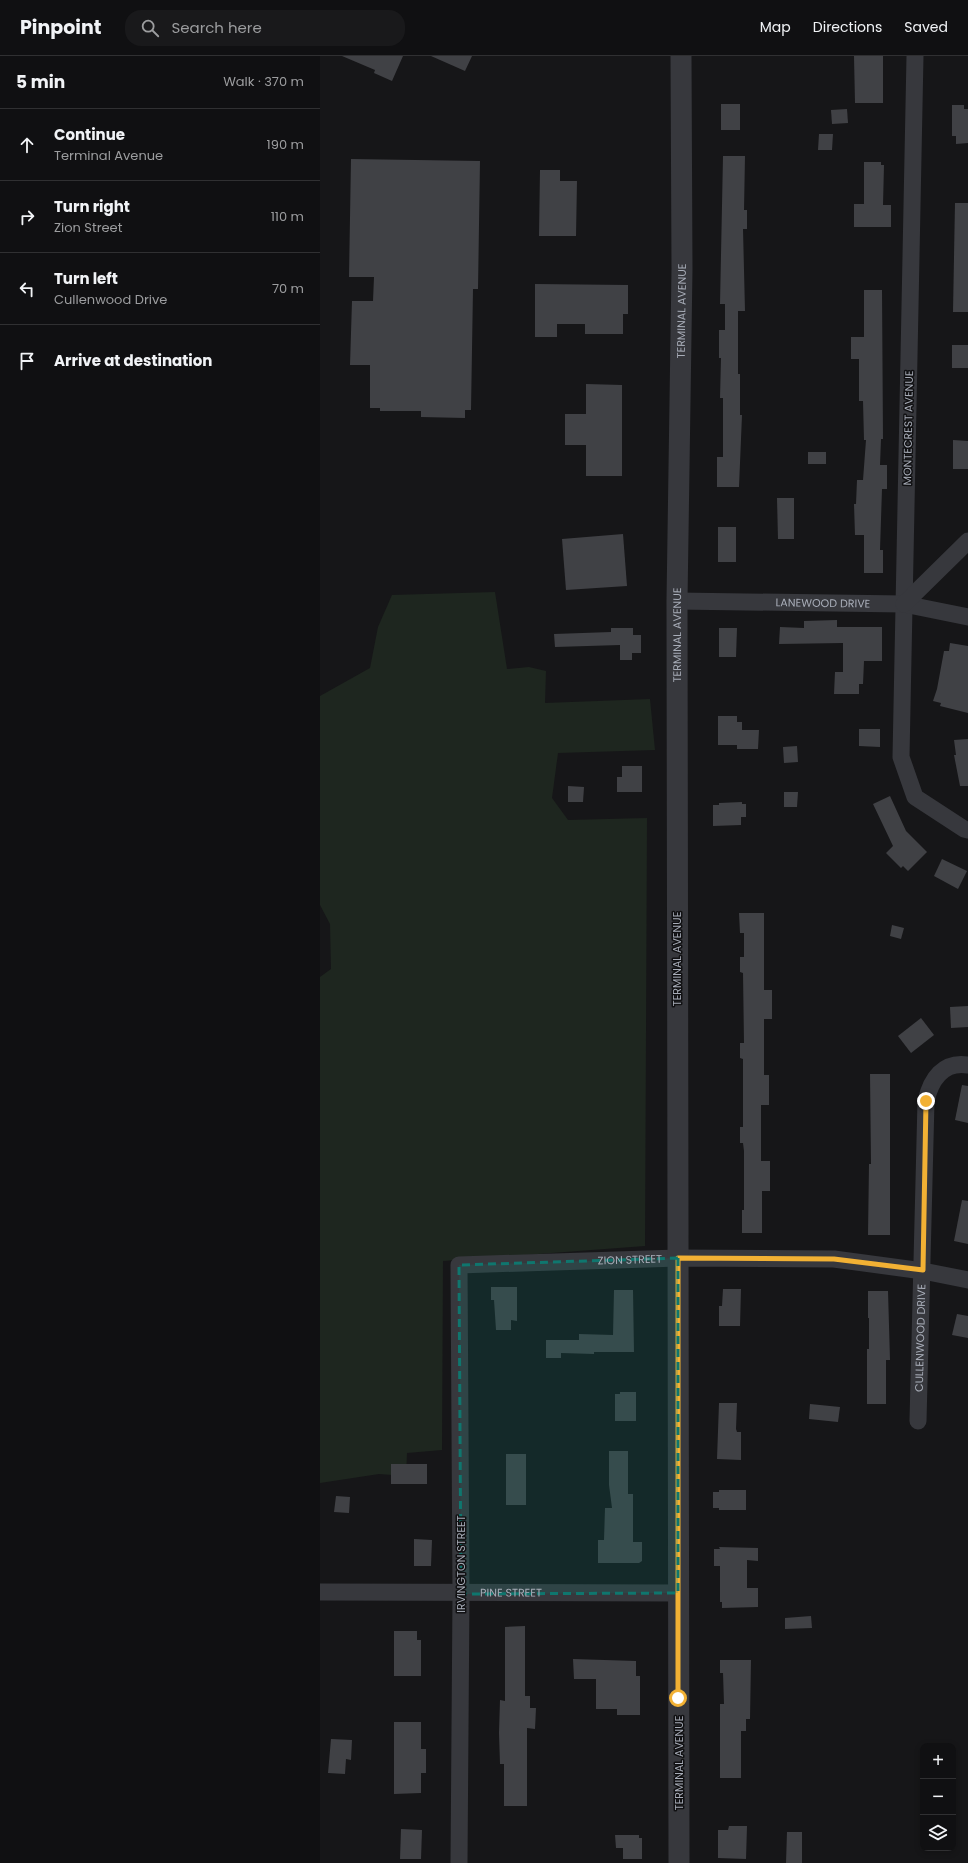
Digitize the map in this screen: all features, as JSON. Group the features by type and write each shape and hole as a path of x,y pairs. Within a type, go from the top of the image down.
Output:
{"street":[{"name":"TERMINAL AVENUE","path":"679,1863 677,600 682,269 680,56"},
{"name":"MONTECREST AVENUE","path":"916,56 901,757 915,797 968,830"},
{"path":"904,604 968,541"},
{"name":"LANEWOOD DRIVE","path":"677,600 904,604 968,617"},
{"name":"CULLENWOOD DRIVE","path":"918,1422 923,1270 926,1101 930,1086 938,1074 948,1067 960,1064 968,1065"},
{"name":"ZION STREET","path":"459,1265 678,1258 834,1259 923,1270 968,1280"},
{"name":"IRVINGTON STREET","path":"459,1265 462,1594 459,1863"},
{"name":"PINE STREET","path":"320,1592 462,1594 678,1593"}],"highlighted area":[{"path":"678,1258 678,1593 461,1594 459,1265"}],"shaded area":[{"path":"495,592 507,669 529,667 546,671 545,703 650,699 655,750 558,753 552,798 568,820 647,818 645,1246 443,1261 442,1450 407,1453 406,1476 379,1474 320,1483 320,977 331,969 330,924 320,905 320,696 370,668 378,627 392,595"}],"building":[{"path":"342,56 403,56 392,81 374,73 375,70"},
{"path":"431,56 472,56 465,71"},
{"path":"854,56 883,56 883,103 855,103"},
{"path":"721,104 740,104 740,130 721,130"},
{"path":"952,105 964,105 964,109 968,109 968,143 956,144 956,136 952,136"},
{"path":"847,109 848,123 832,124 831,110"},
{"path":"819,134 833,134 832,150 818,150"},
{"path":"723,156 745,156 744,210 747,210 747,229 743,229 745,311 738,311 738,374 740,374 740,415 742,415 739,487 717,487 717,457 723,457 723,398 720,398 721,358 719,358 719,330 725,330 725,304 720,304"},
{"path":"351,159 480,161 478,289 473,289 471,410 465,410 465,418 421,417 421,411 380,411 380,408 370,408 370,365 350,365 352,301 373,301 374,277 349,277"},
{"path":"864,162 881,162 881,165 884,165 883,205 891,205 891,227 854,227 854,204 864,204"},
{"path":"540,170 560,170 560,181 577,181 576,236 539,236"},
{"path":"955,203 968,203 968,312 953,312"},
{"path":"535,284 628,285 628,314 623,314 623,334 585,334 585,324 557,324 557,337 535,337"},
{"path":"864,290 882,290 883,439 881,439 880,465 887,465 887,489 882,489 880,550 883,550 883,573 864,573 864,535 855,535 854,504 856,504 857,480 863,480 866,440 864,440 863,401 859,401 859,359 851,359 851,337 864,337"},
{"path":"952,345 968,345 968,368 952,368"},
{"path":"586,384 622,385 622,476 586,476 586,445 565,445 565,414 586,414"},
{"path":"953,440 968,441 968,469 953,469"},
{"path":"808,452 826,452 826,464 808,464"},
{"path":"777,498 794,498 794,539 778,539"},
{"path":"718,527 736,527 736,562 718,562"},
{"path":"623,534 627,586 566,590 562,539"},
{"path":"837,620 837,627 882,627 882,661 864,661 863,684 859,684 859,694 834,694 835,672 843,672 843,643 779,644 780,627 804,628 804,621"},
{"path":"611,628 633,628 633,635 641,635 641,653 632,653 632,660 620,660 620,645 555,647 554,634 611,632"},
{"path":"719,628 737,628 736,657 719,657"},
{"path":"950,643 968,646 968,713 940,706 941,703 933,701 937,689 944,651 949,651"},
{"path":"718,716 737,716 737,722 742,722 742,730 759,730 758,749 737,749 737,745 718,745"},
{"path":"859,729 880,729 880,747 859,746"},
{"path":"968,739 968,786 960,786 954,755 956,755 954,740"},
{"path":"797,746 798,762 784,763 783,747"},
{"path":"622,766 642,766 642,792 617,792 617,777 622,777"},
{"path":"568,786 584,787 583,802 568,802"},
{"path":"784,792 798,792 797,807 784,807"},
{"path":"890,796 906,831 927,852 908,871 903,866 901,868 886,853 893,846 873,804"},
{"path":"742,802 742,804 746,804 746,817 741,817 741,825 713,826 713,805 719,805 719,803"},
{"path":"942,859 967,871 958,889 934,876"},
{"path":"739,913 764,913 764,990 772,990 772,1019 764,1019 764,1075 769,1075 769,1105 761,1105 761,1161 770,1161 770,1191 762,1191 762,1233 742,1233 742,1210 744,1210 744,1151 743,1143 740,1143 740,1127 743,1127 743,1059 740,1058 740,1043 744,1043 743,973 740,972 740,957 744,957 744,933 740,933"},
{"path":"892,925 904,928 901,939 890,936"},
{"path":"968,1006 968,1027 951,1028 950,1007"},
{"path":"921,1018 934,1035 911,1053 898,1036"},
{"path":"870,1074 890,1074 890,1235 868,1235 869,1164 871,1164"},
{"path":"962,1085 968,1086 968,1123 955,1120"},
{"path":"962,1200 968,1201 968,1244 954,1241"},
{"path":"491,1287 517,1287 517,1321 511,1320 511,1330 496,1330 494,1300 491,1300"},
{"path":"723,1289 741,1289 740,1326 719,1326 719,1306 722,1306"},
{"path":"614,1290 633,1290 634,1352 594,1352 594,1354 561,1353 561,1358 546,1358 546,1340 579,1340 579,1334 613,1335"},
{"path":"868,1291 888,1291 890,1360 886,1360 886,1404 867,1404 867,1349 869,1349"},
{"path":"957,1314 968,1316 968,1338 952,1335"},
{"path":"620,1392 636,1392 636,1421 615,1421 615,1394 620,1394"},
{"path":"719,1403 737,1403 736,1429 737,1432 741,1432 741,1460 717,1459"},
{"path":"810,1404 840,1407 838,1422 809,1419"},
{"path":"609,1451 628,1451 628,1494 633,1494 633,1542 642,1542 642,1561 639,1563 598,1563 598,1540 604,1540 605,1508 612,1508 609,1485"},
{"path":"506,1454 526,1454 526,1505 506,1505"},
{"path":"391,1464 427,1464 427,1484 391,1484"},
{"path":"719,1490 746,1490 746,1510 719,1510 719,1508 713,1508 713,1492 719,1492"},
{"path":"336,1496 350,1497 349,1513 334,1512"},
{"path":"414,1539 432,1540 431,1566 414,1566"},
{"path":"719,1547 758,1548 758,1561 747,1560 747,1588 758,1588 758,1607 722,1608 722,1602 720,1602 720,1566 714,1566 714,1549 720,1549"},
{"path":"811,1616 812,1628 785,1629 785,1618"},
{"path":"525,1626 525,1696 530,1696 530,1708 536,1708 535,1729 527,1728 527,1806 504,1806 504,1764 500,1764 499,1733 500,1700 505,1701 505,1627"},
{"path":"394,1631 417,1631 417,1640 421,1640 421,1676 394,1676"},
{"path":"573,1659 636,1661 636,1676 640,1676 640,1715 617,1715 617,1709 596,1709 596,1679 574,1679"},
{"path":"720,1660 751,1660 750,1719 746,1719 746,1731 741,1731 741,1778 720,1778 720,1704 724,1704 723,1673 720,1673"},
{"path":"394,1722 421,1722 421,1749 426,1749 426,1773 421,1773 421,1793 394,1794"},
{"path":"331,1739 352,1740 351,1760 346,1759 345,1774 328,1773"},
{"path":"729,1826 747,1826 746,1859 718,1858 718,1830 728,1830"},
{"path":"401,1829 422,1830 421,1859 400,1859"},
{"path":"787,1832 802,1832 802,1863 786,1863"},
{"path":"615,1835 639,1835 639,1838 642,1838 642,1859 623,1859 623,1848 616,1848"}],"route":[{"path":"678,1698 678,1258 834,1259 923,1270 926,1101"}]}
